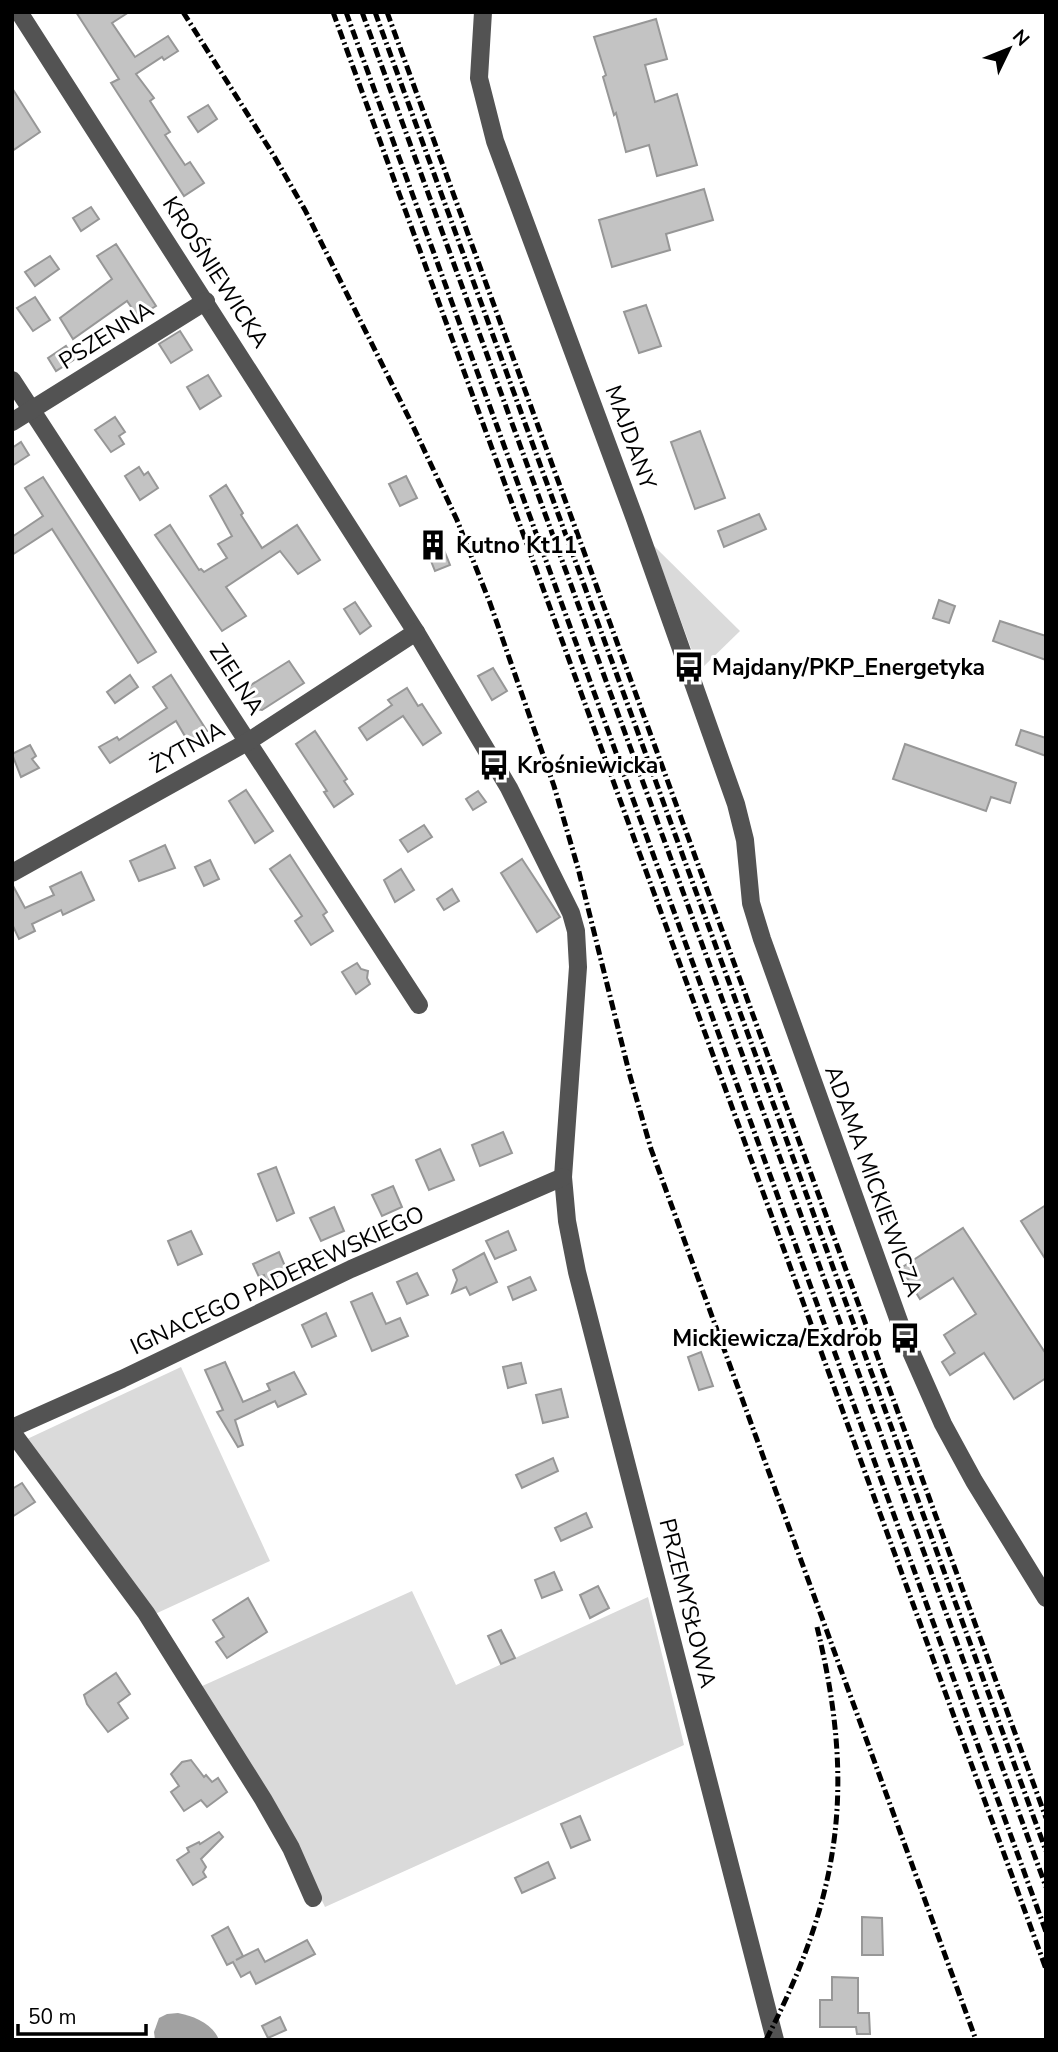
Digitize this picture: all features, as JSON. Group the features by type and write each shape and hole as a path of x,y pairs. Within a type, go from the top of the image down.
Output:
{"street":[{"name":"KROŚNIEWICKA","path":"19,12 416,632 509,788 571,913 576,931 578,967 563,1177"},
{"name":"MAJDANY","path":"483,12 479,78 495,141 635,519 732,792 745,840 748,878"},
{"name":"PSZENNA","path":"12,422 206,301"},
{"name":"ZIELNA","path":"12,380 419,1005"},
{"name":"ŻYTNIA","path":"12,873 248,741 416,632"},
{"name":"ADAMA MICKIEWICZA","path":"748,878 751,904 762,939 905,1338 949,1436 1046,1598"},
{"name":"IGNACEGO PADEREWSKIEGO","path":"313,1898 291,1848 263,1799 146,1613 12,1430 351,1269 563,1177"},
{"name":"PRZEMYSŁOWA","path":"563,1177 567,1222 577,1272 775,2040"}],"shaded area":[{"path":"653,545 740,631 702,668 698,667"},
{"path":"181,1367 270,1561 155,1614 25,1440"},
{"path":"412,1591 456,1685 648,1597 684,1745 325,1907 287,1826 200,1687"},
{"path":"178,2013 202,2022 212,2029 219,2040 155,2040 154,2032 159,2018"}],"building":[{"path":"76,12 129,12 112,23 135,57 168,36 178,51 164,60 162,57 136,74 154,98 150,101 170,132 165,135 185,165 190,162 204,183 184,196 111,83 119,79"},
{"path":"656,19 667,59 645,65 655,102 677,94 697,165 657,176 649,145 626,152 594,37"},
{"path":"12,88 40,132 12,151"},
{"path":"208,105 217,119 198,132 188,117"},
{"path":"704,189 713,220 666,234 670,250 612,267 599,220"},
{"path":"91,207 99,219 81,231 73,218"},
{"path":"116,244 156,306 138,317 127,301 73,339 60,318 112,279 97,256"},
{"path":"50,256 59,269 35,286 25,272"},
{"path":"35,297 50,320 33,331 17,308"},
{"path":"646,305 661,346 639,353 624,312"},
{"path":"180,331 192,350 171,363 159,344"},
{"path":"66,346 75,359 56,371 48,358"},
{"path":"208,375 221,396 200,409 187,387"},
{"path":"115,417 125,432 119,436 124,444 111,452 95,430"},
{"path":"700,431 725,498 695,509 671,442"},
{"path":"21,442 29,455 12,466 12,448"},
{"path":"139,467 144,475 148,472 158,488 140,500 125,476"},
{"path":"406,476 417,498 400,506 389,484"},
{"path":"43,477 156,652 138,663 52,529 12,555 12,537 43,516 25,488"},
{"path":"226,485 262,548 297,525 320,560 298,574 280,551 226,587 246,616 222,631 155,535 170,525 199,570 204,572 227,558 218,544 232,536 210,496"},
{"path":"759,514 766,529 724,547 718,531"},
{"path":"442,545 450,565 435,571 427,551"},
{"path":"939,600 955,606 949,623 933,618"},
{"path":"355,602 371,626 360,634 344,609"},
{"path":"1000,621 1046,636 1046,660 993,641"},
{"path":"289,661 304,683 262,710 256,709 243,690"},
{"path":"493,668 507,691 492,700 478,676"},
{"path":"130,675 138,687 115,703 107,692"},
{"path":"171,675 207,731 189,743 176,721 110,763 99,747 117,737 119,740 167,708 153,687"},
{"path":"407,688 418,706 422,704 441,733 423,745 403,716 367,740 359,728 392,705 388,700"},
{"path":"1021,730 1046,738 1046,756 1016,745"},
{"path":"315,731 347,779 344,781 353,794 334,807 324,792 327,791 296,744"},
{"path":"905,744 1016,783 1010,803 991,797 986,811 893,779"},
{"path":"30,745 36,756 32,759 39,768 21,777 12,754"},
{"path":"246,790 273,831 255,843 229,801"},
{"path":"478,791 486,802 473,810 466,799"},
{"path":"424,825 432,837 408,852 400,840"},
{"path":"165,845 175,868 139,881 130,861"},
{"path":"290,855 327,912 323,915 333,931 311,945 295,921 302,916 270,869"},
{"path":"522,859 560,917 537,932 501,873"},
{"path":"210,860 219,879 204,886 195,867"},
{"path":"401,869 414,890 395,902 384,880"},
{"path":"81,872 94,900 63,915 61,910 32,924 35,931 19,939 12,924 12,884 25,908 54,895 50,887"},
{"path":"452,889 459,901 444,910 437,899"},
{"path":"357,963 361,969 368,971 370,984 356,994 342,972"},
{"path":"503,1132 512,1153 480,1166 472,1145"},
{"path":"440,1149 454,1180 429,1190 416,1160"},
{"path":"276,1167 294,1213 277,1221 258,1174"},
{"path":"393,1186 402,1207 382,1216 372,1195"},
{"path":"1046,1205 1046,1260 1021,1221"},
{"path":"334,1207 344,1231 321,1241 310,1218"},
{"path":"963,1228 1046,1354 1046,1378 1014,1399 984,1353 950,1375 942,1362 955,1353 944,1335 976,1314 953,1278 920,1299 901,1268"},
{"path":"191,1231 202,1254 178,1265 168,1241"},
{"path":"508,1231 516,1250 495,1259 486,1241"},
{"path":"279,1252 287,1271 266,1281 264,1275 259,1277 253,1264"},
{"path":"484,1253 497,1282 470,1295 466,1287 452,1293 457,1280 453,1270"},
{"path":"417,1273 428,1295 407,1304 397,1282"},
{"path":"530,1277 536,1290 513,1300 508,1287"},
{"path":"372,1293 386,1324 400,1318 408,1336 372,1351 351,1302"},
{"path":"326,1313 336,1336 312,1347 302,1325"},
{"path":"701,1352 713,1386 699,1390 688,1357"},
{"path":"225,1362 243,1402 270,1390 267,1384 294,1372 306,1394 278,1407 275,1401 235,1420 243,1445 238,1447 217,1412 223,1410 205,1370"},
{"path":"521,1363 526,1383 508,1388 503,1367"},
{"path":"561,1389 568,1417 543,1423 536,1395"},
{"path":"553,1458 558,1471 522,1488 516,1475"},
{"path":"22,1483 35,1502 12,1517 12,1489"},
{"path":"586,1513 592,1527 561,1541 555,1528"},
{"path":"554,1572 562,1590 542,1598 535,1580"},
{"path":"598,1586 609,1608 590,1618 580,1595"},
{"path":"248,1598 267,1632 227,1658 216,1642 224,1637 213,1620"},
{"path":"501,1630 515,1658 501,1664 488,1636"},
{"path":"116,1673 130,1694 118,1703 128,1718 108,1732 87,1704 84,1695"},
{"path":"191,1760 204,1777 206,1775 212,1782 218,1778 227,1792 207,1807 201,1800 184,1811 171,1792 179,1786 171,1774 182,1762"},
{"path":"580,1816 590,1840 571,1848 561,1824"},
{"path":"219,1832 223,1837 201,1859 206,1867 203,1872 206,1877 193,1885 177,1860 189,1852 187,1848 199,1842 200,1844"},
{"path":"548,1862 555,1878 522,1893 515,1878"},
{"path":"862,1917 882,1918 883,1955 862,1955"},
{"path":"228,1927 243,1956 236,1960 258,1949 265,1962 307,1940 315,1954 256,1984 250,1972 241,1977 233,1962 227,1965 212,1936"},
{"path":"832,1977 858,1978 858,2013 869,2013 870,2034 857,2034 856,2027 820,2027 820,2000 832,2000"},
{"path":"280,2017 286,2030 268,2038 262,2026"}],"railway":[{"path":"183,12 305,210 412,424 457,520 490,603 554,786 651,1149 976,2040"},
{"path":"333,12 1046,1969"},
{"path":"346,12 1046,1932"},
{"path":"362,12 1046,1887"},
{"path":"375,12 1046,1851"},
{"path":"387,12 1046,1818"},
{"path":"766,2040 811,1936 825,1887 834,1839 838,1789 836,1738 817,1627"}],"place":[{"name":"Kutno Kt11","path":"433,545"},
{"name":"Majdany/PKP_Energetyka","path":"689,667"},
{"name":"Krośniewicka","path":"494,765"},
{"name":"Mickiewicza/Exdrob","path":"905,1338"}]}
